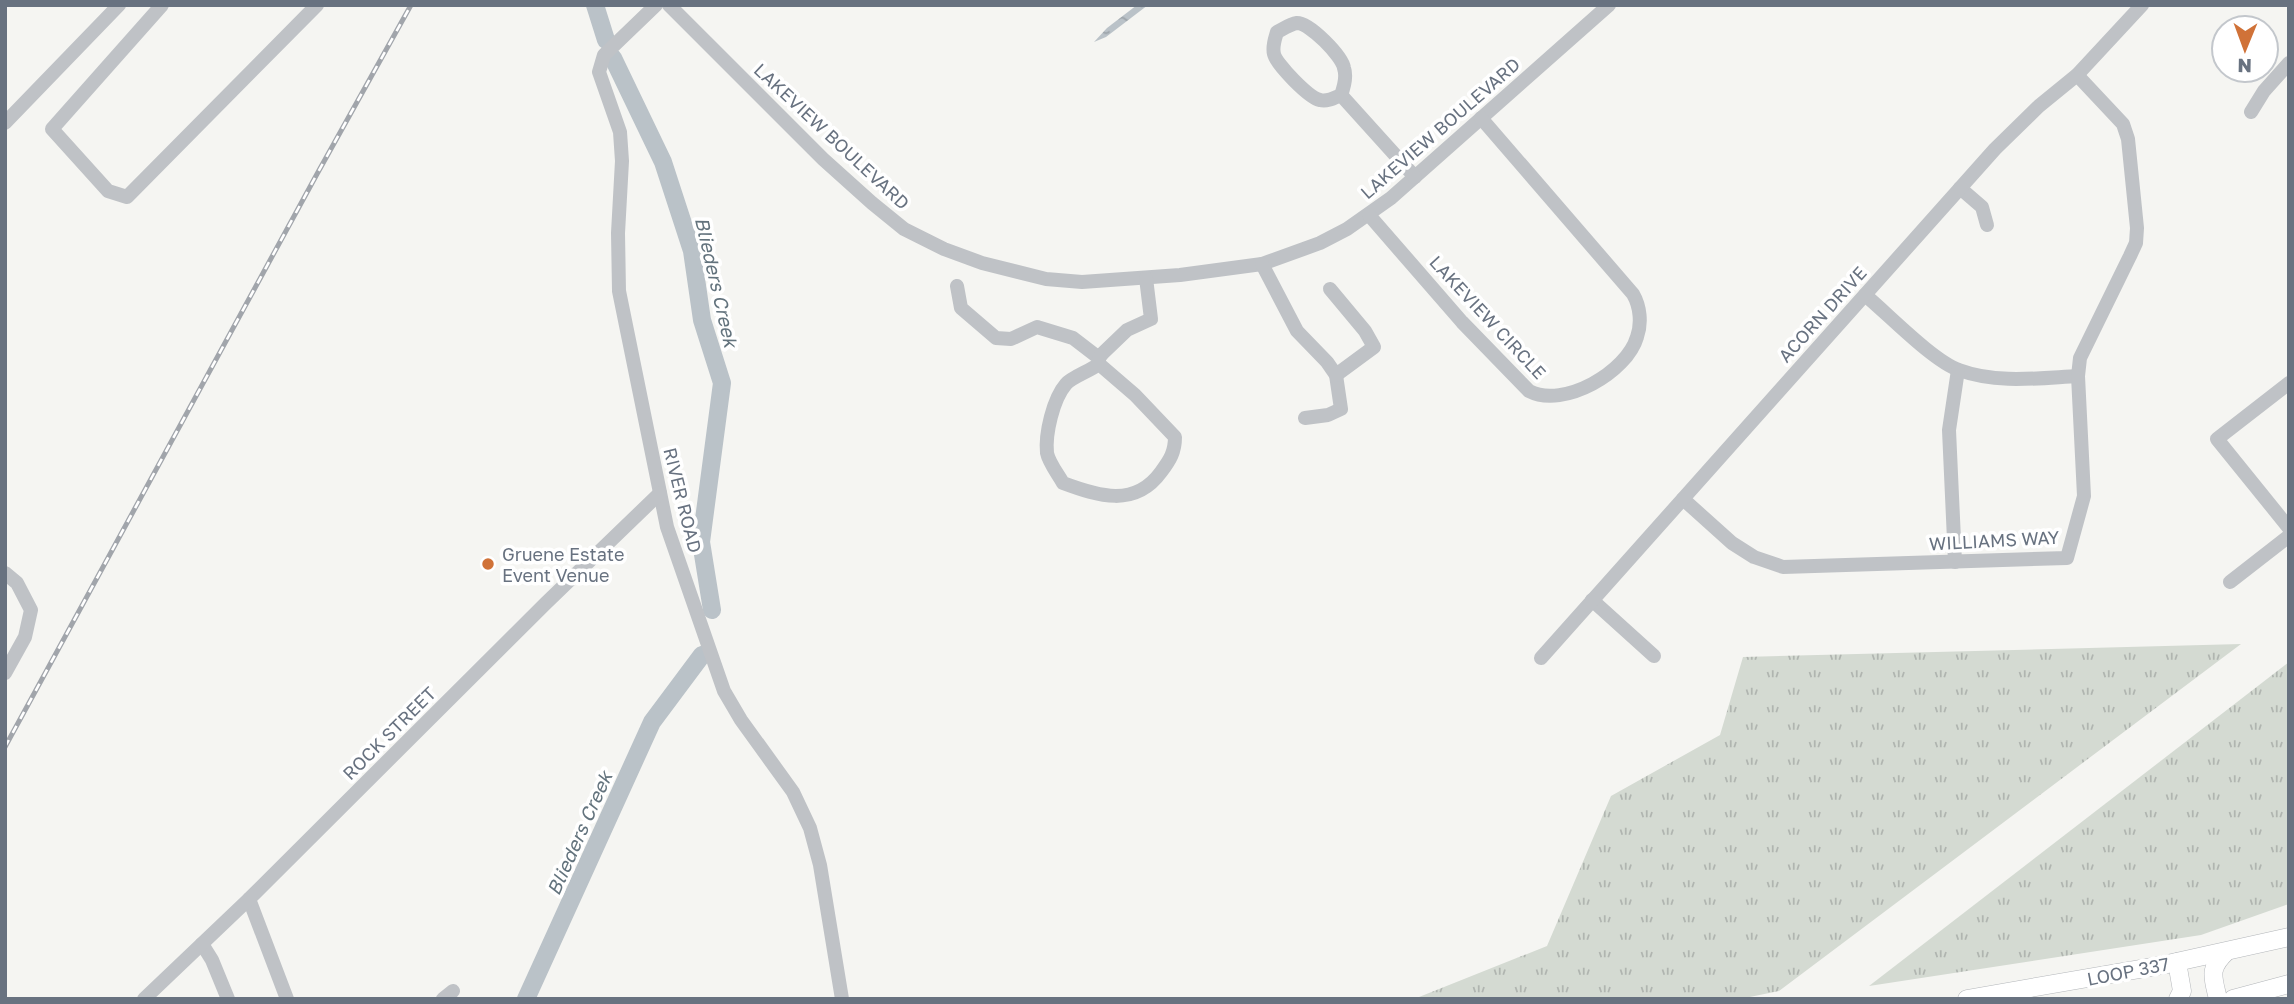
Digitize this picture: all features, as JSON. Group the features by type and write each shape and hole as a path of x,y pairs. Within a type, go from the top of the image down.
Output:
{"main road":[{"name":"LOOP 337","path":"1967,999 2177,962 2289,937"},
{"path":"2218,999 2213,973 2215,962 2225,952"},
{"path":"2177,962 2182,991 2178,999"},
{"path":"2233,999 2289,984"}],"street":[{"path":"5,122 119,5"},
{"path":"162,5 52,129 108,191 127,197 317,5"},
{"name":"RIVER ROAD","path":"656,5 604,55 599,72 620,132 622,161 618,233 619,291 671,540 724,691 741,720 793,792 813,835 842,999"},
{"name":"LAKEVIEW BOULEVARD","path":"669,5 872,204 920,239 982,263 1046,279 1082,282 1146,278 1262,264 1320,243 1369,215 1609,5"},
{"name":"ACORN DRIVE","path":"1541,658 1995,149 2039,106 2077,75 2142,5"},
{"path":"1299,23 1308,26 1339,57 1344,66 1344,87 1341,95 1328,100 1313,98 1278,63 1273,53 1277,32 1299,23"},
{"path":"2252,112 2264,91 2289,63"},
{"name":"WILLIAMS WAY","path":"1683,499 1732,543 1754,557 1783,567 2067,558 2084,496 2078,376 2080,358 2136,243 2137,228 2129,139 2123,124 2077,75"},
{"path":"1341,95 1415,177"},
{"name":"LAKEVIEW CIRCLE","path":"1369,215 1462,322 1529,391 1542,396 1576,392 1618,365 1637,339 1639,319 1633,294 1481,118"},
{"path":"1960,188 1982,207 1987,225"},
{"path":"1262,264 1297,331 1336,375 1341,409 1328,415 1305,418"},
{"path":"957,286 961,308 996,338 1011,339 1037,327 1073,338 1099,361 1135,395 1175,437 1175,450 1158,477 1129,496 1097,495 1063,483 1047,454 1056,399 1068,382 1086,374 1099,361 1127,330 1151,319 1146,278"},
{"path":"1330,289 1365,331 1374,347 1336,375"},
{"path":"1865,295 1931,353 1958,370 2005,379 2078,376"},
{"path":"1955,562 1950,417 1958,370"},
{"path":"2289,383 2217,439 2289,528"},
{"name":"ROCK STREET","path":"144,999 250,899 608,541 660,493"},
{"path":"2230,582 2289,536"},
{"path":"5,573 17,583 31,610 25,637 5,673"},
{"path":"1592,600 1654,656"},
{"path":"250,899 288,999"},
{"path":"202,944 212,960 228,999"}],"green space":[{"path":"2241,644 1779,991 1740,999 1414,999 1547,946 1611,796 1720,735 1743,657"},
{"path":"2289,662 2289,904 2201,935 1869,986"}],"water":[{"path":"1137,5 1148,5 1106,37 1094,42 1107,28"}],"waterway":[{"name":"Blieders Creek","path":"595,5 606,40"},
{"name":"Blieders Creek","path":"613,58 663,162 692,251 702,320 722,383 701,542 712,610"},
{"name":"Blieders Creek","path":"526,999 652,722 702,655"}],"railway":[{"path":"5,747 411,5"}],"place":[{"name":"Gruene Estate Event Venue","path":"488,564"}]}
